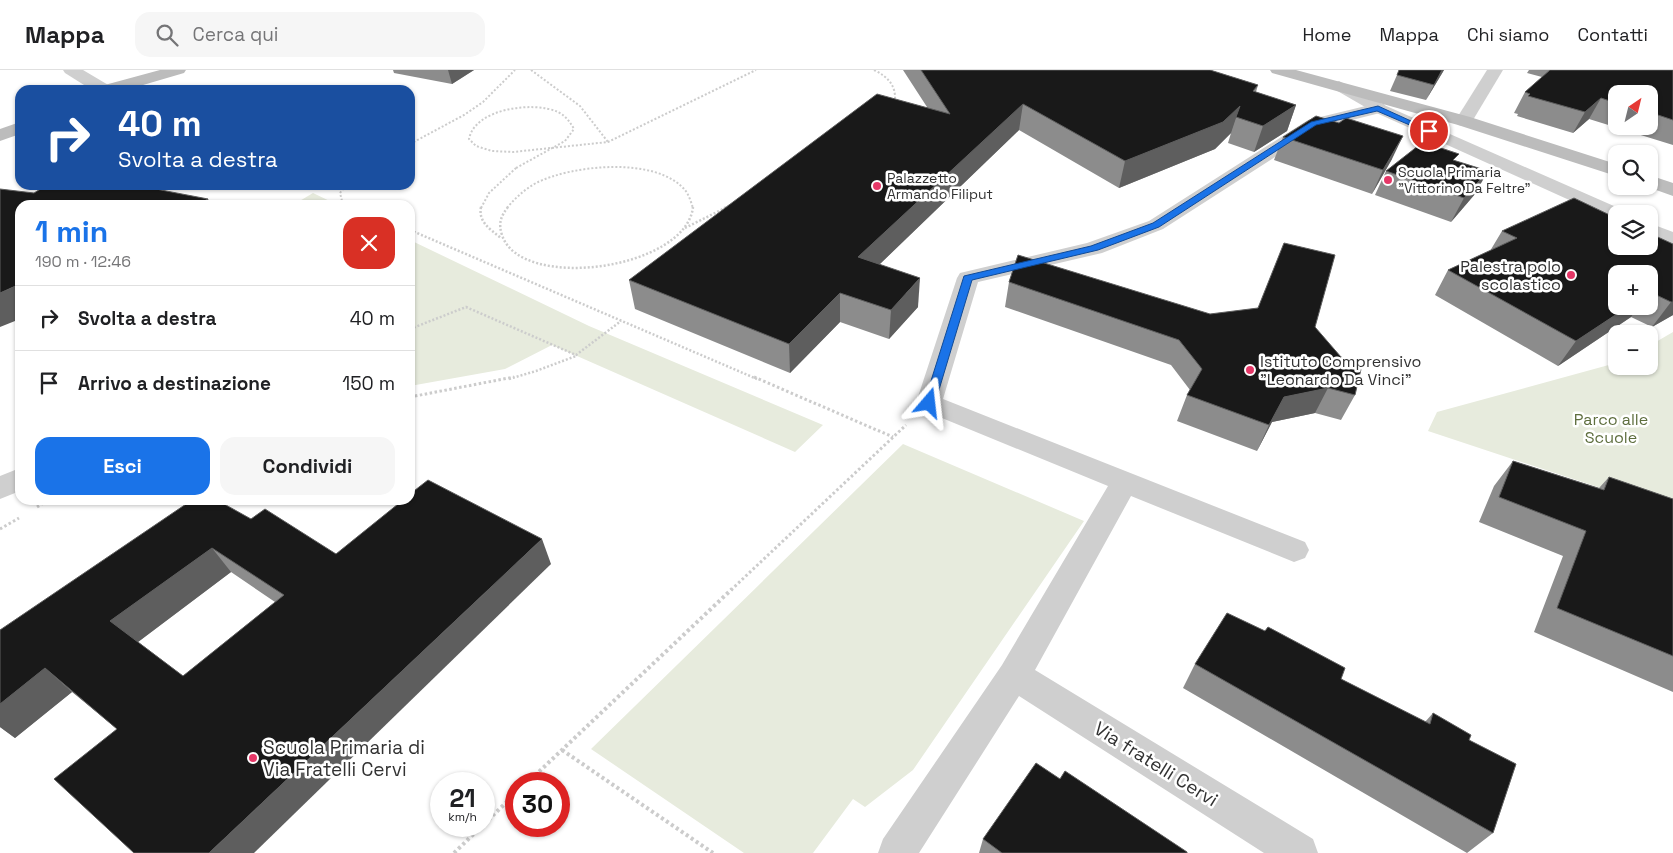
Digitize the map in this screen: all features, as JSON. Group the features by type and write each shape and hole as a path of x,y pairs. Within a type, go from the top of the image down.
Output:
{"main road":[{"path":"123,85 178,70"},
{"path":"1278,70 1464,121 1608,167"},
{"path":"0,136 15,128"},
{"path":"1658,184 1673,190"}],"street":[{"path":"70,70 96,85"},
{"path":"1464,121 1495,70"},
{"path":"1294,550 929,403 968,278 1094,248 1156,225 1314,124 1378,108"},
{"path":"0,489 15,481"},
{"path":"897,853 1014,675 1125,482"},
{"name":"Via fratelli Cervi","path":"1014,675 1299,853"}],"lane":[{"path":"1339,86 1378,108 1608,210"},
{"path":"1658,233 1673,239"}],"path":[{"path":"415,141 464,115 483,102 515,70"},
{"path":"531,70 580,106 608,142"},
{"path":"736,201 712,216 686,228 664,247 631,261 590,268 551,266 519,255 484,224 480,210 495,183 516,168 565,141 574,129 572,121 562,113 546,108 528,107 494,114 478,121 471,131 469,139 476,146 492,151 513,152 608,142 756,70"},
{"path":"874,70 888,78 894,86 896,94 895,103"},
{"path":"502,238 500,218 513,199 545,180 569,172 604,167 638,168 666,176 686,190 693,208 686,228"},
{"path":"415,232 893,437"},
{"path":"415,327 466,307 576,355"},
{"path":"415,396 494,382 554,366 576,355 621,321"},
{"path":"539,772 929,403"},
{"path":"562,750 713,853"},
{"path":"495,814 505,804"},
{"path":"454,853 471,837"}],"green space":[{"path":"313,193 328,200 301,200"},
{"path":"415,242 589,326 823,425 795,452 552,345 505,369 415,385"},
{"name":"Parco alle Scuole","path":"1673,332 1673,512 1428,431 1437,412 1608,365 1608,375 1658,375 1658,341"},
{"path":"903,444 1084,521 913,770 865,807 853,799 813,853 744,853 591,749"}],"building":[{"path":"921,70 1210,70 1258,85 1253,91 1296,105 1263,126 1236,117 1240,106 1223,122 1125,161 1023,104 858,257 920,278 891,310 840,293 789,344 629,280 877,94 950,114"},
{"path":"1399,70 1442,70 1434,85 1397,75"},
{"path":"1550,70 1673,70 1673,120 1658,115 1658,85 1608,85 1608,100 1601,98 1585,112 1528,96 1530,94 1525,92"},
{"path":"1316,116 1339,123 1346,118 1403,136 1383,170 1283,137"},
{"path":"1423,142 1459,154 1453,160 1488,171 1464,198 1386,171"},
{"path":"0,189 34,193 39,190 161,190 208,199 15,200 15,286 0,293"},
{"path":"1574,198 1608,214 1608,255 1658,255 1658,237 1673,244 1673,302 1658,296 1658,265 1608,265 1608,315 1615,315 1576,341 1448,270 1517,238 1502,231"},
{"path":"1284,243 1335,255 1315,327 1341,357 1362,365 1355,395 1328,388 1284,397 1269,425 1187,395 1202,369 1179,340 1009,282 1018,255 1210,314 1258,308"},
{"path":"1513,461 1604,490 1609,477 1673,499 1673,656 1557,608 1586,531 1499,497"},
{"path":"428,480 542,539 209,853 134,853 54,779 117,729 45,668 0,704 0,630 185,505 226,505 251,519 265,509 336,554 397,505 415,505 415,490","holes":["212,548 284,595 183,676 110,621"]},
{"path":"1227,613 1265,631 1268,627 1345,668 1341,679 1430,724 1433,713 1471,735 1469,740 1516,764 1493,833 1195,664"},
{"path":"1036,763 1060,779 1065,771 1187,853 1002,853 983,839"}],"place":[{"name":"Scuola Primaria \"Vittorino Da Feltre\"","path":"1388,180"},
{"name":"Palazzetto Armando Filiput","path":"877,186"},
{"name":"Palestra polo scolastico","path":"1571,275"},
{"name":"Istituto Comprensivo \"Leonardo Da Vinci\"","path":"1250,370"},
{"name":"Scuola Primaria di Via Fratelli Cervi","path":"253,758"}],"route":[{"path":"929,403 968,278 1094,248 1156,225 1314,124 1378,108 1429,131"}]}
